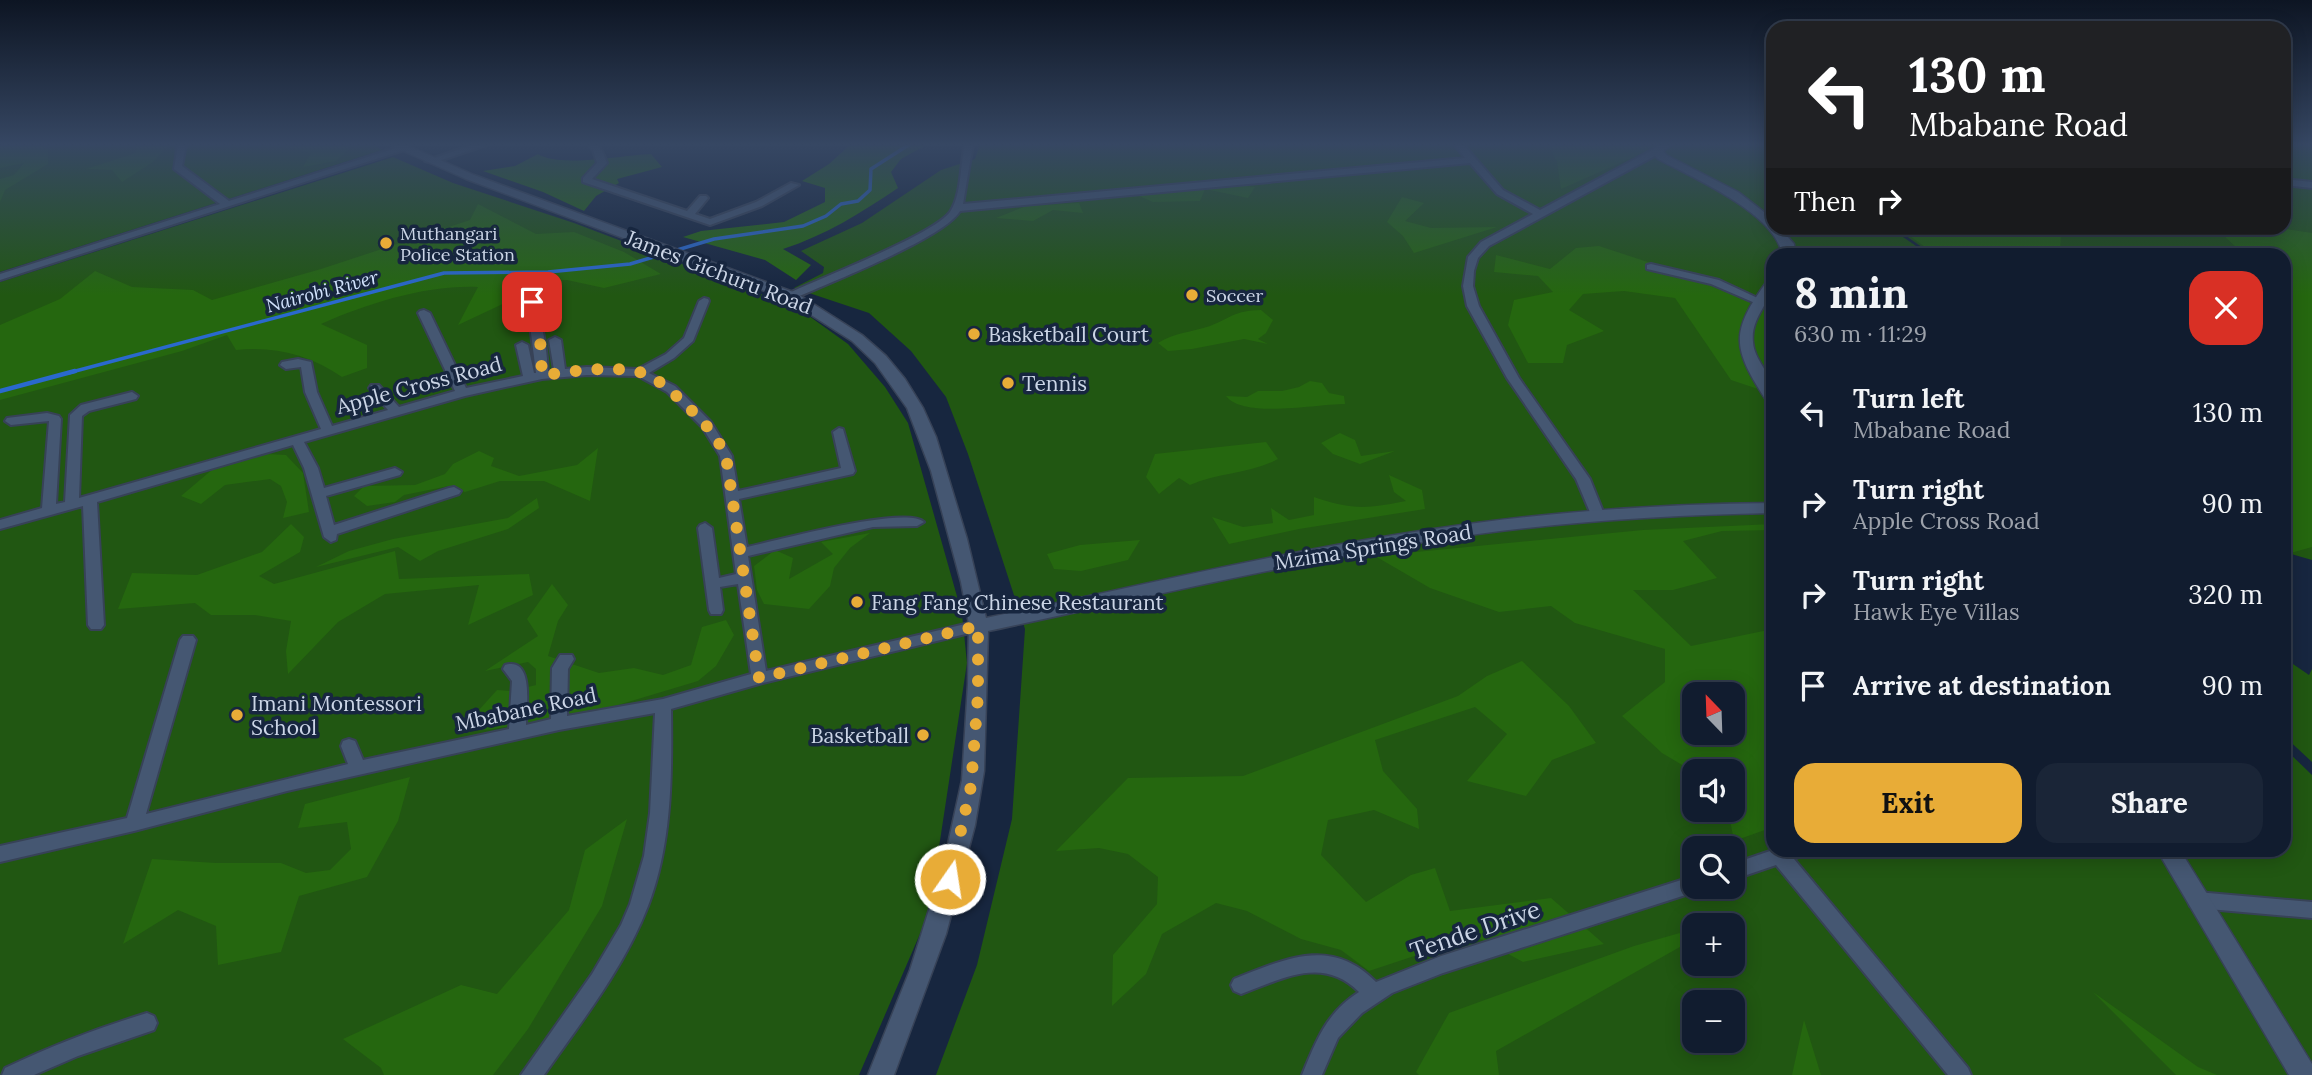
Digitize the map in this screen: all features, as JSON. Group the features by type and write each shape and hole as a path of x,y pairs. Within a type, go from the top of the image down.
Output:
{"main road":[{"name":"James Gichuru Road","path":"517,194 791,296 832,318 879,355 904,388 936,457 970,584 978,626 978,695 971,786 931,949 881,1075"},
{"path":"1732,194 1766,220"},
{"path":"1766,292 1747,323 1743,335 1744,346 1766,387"},
{"name":"Mzima Springs Road","path":"978,626 1396,540 1597,514 1766,508"},
{"path":"2172,857 2304,1075"}],"street":[{"path":"213,194 228,205"},
{"path":"0,278 260,194"},
{"path":"627,194 714,221 777,194"},
{"path":"791,296 928,232 951,217 959,194"},
{"path":"956,208 1104,194"},
{"path":"1504,194 1538,213"},
{"path":"1574,194 1485,244 1473,257 1468,286 1473,306 1513,379 1583,479 1597,514"},
{"path":"688,215 703,198"},
{"path":"1651,267 1715,282 1759,301"},
{"path":"519,286 532,302 540,338 535,377"},
{"path":"640,373 670,356 689,339 704,301"},
{"path":"424,313 462,393"},
{"path":"555,340 560,373"},
{"path":"522,345 535,377"},
{"path":"286,365 307,365 311,392 328,432"},
{"name":"Apple Cross Road","path":"0,525 462,393 560,373 640,373 671,389 707,425 726,456 759,678"},
{"path":"374,388 396,412"},
{"path":"72,505 76,415 85,408 132,396"},
{"path":"10,421 47,417 55,419 49,512"},
{"path":"732,496 848,471 839,432"},
{"path":"297,441 311,468 330,534 454,491"},
{"path":"318,494 395,472"},
{"path":"90,500 96,625"},
{"path":"741,553 873,523 917,522"},
{"path":"705,528 716,610"},
{"path":"712,584 745,577"},
{"name":"Mbabane Road","path":"0,854 134,824 287,784 559,724 663,705 759,678 978,626"},
{"path":"134,824 188,640"},
{"path":"559,724 560,668 566,659"},
{"path":"511,669 520,680 517,734"},
{"path":"531,1075 609,964 632,919 648,877 660,798 663,705"},
{"path":"349,746 358,769"},
{"path":"1745,868 1777,857"},
{"path":"1792,857 1961,1075"},
{"name":"Tende Drive","path":"1312,1075 1331,1031 1356,1006 1385,987 1441,965 1682,888"},
{"path":"2197,900 2312,910"},
{"path":"1241,985 1302,964 1320,961 1352,972 1374,994"},
{"path":"12,1075 75,1046 147,1023"}],"green space":[{"path":"0,194 244,194 0,272"},
{"path":"276,194 487,194 574,223 764,295 809,316 848,344 885,387 908,423 962,614 967,663 929,913 859,1075 0,1075 0,282"},
{"path":"548,194 599,194 584,211"},
{"path":"825,194 888,194 843,223 783,249 811,265 796,280 765,260 683,237 701,231 784,222 825,202"},
{"path":"905,194 1766,194 1766,235 1900,235 1919,248 1766,248 1766,857 2291,857 2291,755 2312,775 2312,1075 936,1075 977,965 1012,819 1025,629 968,454 946,397 911,351 869,313 794,288 823,273 824,267 801,251 862,223"},
{"path":"1203,194 1200,201 1153,202 1137,195"},
{"path":"1230,194 1250,194 1248,198"},
{"path":"2291,194 2312,194 2312,560 2291,554 2291,248 1923,248 1905,235 2291,235"},
{"path":"1402,197 1424,203 1405,221 1431,228 1497,227 1414,253 1403,236 1387,222"},
{"path":"1079,203 1083,213 1053,210 1033,221 996,218 1026,206"},
{"path":"478,204 536,234 574,232 624,252 661,274 604,288 567,280 512,283 507,302 458,325 478,287 418,292 358,309 321,324 367,345 367,368 342,377 317,363 292,354 265,349 236,350 227,335 182,351 0,400 0,325 60,299 95,271 132,287 193,290 212,300 321,269 470,220"},
{"path":"2291,230 2312,233 2312,547 2291,553 2291,248 2237,248 2223,235 2291,235"},
{"path":"1909,235 2061,235 2060,248 1926,248"},
{"path":"1599,246 1727,288 1766,308 1766,392 1731,380 1675,298 1624,291 1583,294 1569,310 1604,331 1567,345 1563,363 1528,363 1508,325 1514,300 1553,292 1538,276 1494,272 1496,255 1550,269 1576,248"},
{"path":"1261,310 1273,320 1266,333 1258,339 1268,344 1244,339 1168,351 1158,343 1210,326 1239,313"},
{"path":"1310,381 1322,383 1329,393 1344,396 1345,404 1264,409 1235,403 1226,396 1247,397 1258,391 1282,391"},
{"path":"1340,433 1355,440 1361,456 1395,451 1360,464 1333,454 1321,443"},
{"path":"1266,442 1278,459 1257,468 1190,485 1179,478 1159,494 1146,477 1155,454"},
{"path":"598,448 590,501 544,481 500,481 465,492 449,486 404,495 395,502 367,506 354,496 364,486 415,485 445,474 453,464 479,451 494,458 491,466 519,476 577,465"},
{"path":"233,452 286,455 303,473 309,512 283,518 287,502 281,486 270,479 225,485 201,504 181,496"},
{"path":"1389,475 1422,490 1425,509 1299,529 1229,544 1212,517 1243,527 1273,523 1271,508 1289,520 1314,515 1314,497 1359,507 1406,501 1394,492"},
{"path":"537,498 539,508 508,529 438,551 420,561 398,547 316,567 349,551 393,539 508,518"},
{"path":"291,524 304,537 300,552 259,576 274,584 395,551 399,579 529,574 533,595 468,625 479,585 385,594 338,622 288,674 286,651 291,621 255,615 211,615 195,603 118,609 132,573 197,575 262,552"},
{"path":"1766,524 1766,530 1722,531 1683,541 1717,578 1673,590 1633,590 1691,646 1766,630 1766,830 1745,837 1733,836 1730,822 1745,822 1745,759 1682,759 1682,765 1662,753 1622,716 1665,682 1665,649 1575,623 1551,606 1499,612 1430,588 1375,556 1643,530"},
{"path":"870,533 850,548 834,568 830,586 809,609 764,604 757,590 754,566 775,550 793,558 789,579 833,554 821,542"},
{"path":"1140,540 1128,560 1081,571 1054,569 1047,554 1080,545"},
{"path":"552,584 568,605 558,621 548,656 599,673 634,668 663,675 691,665 702,627 726,620 734,635 716,666 698,681 588,714 486,730 459,729 457,719 478,711 497,690 511,691 536,685 536,669 528,662 485,671 538,636 527,619"},
{"path":"1522,661 1569,706 1596,743 1552,760 1526,796 1467,781 1507,734 1475,707 1375,740 1383,771 1417,809 1419,829 1374,810 1328,820 1321,855 1366,902 1411,875 1435,868 1450,911 1551,898 1604,944 1523,962 1475,936 1369,971 1341,950 1301,939 1247,911 1216,903 1162,934 1146,974 1112,1006 1113,955 1157,904 1158,877 1128,854 1099,848 1056,851 1128,778 1243,776 1458,696 1487,676"},
{"path":"2291,663 2309,675 2312,669 2312,762 2291,742"},
{"path":"410,777 398,821 367,877 299,896 281,952 218,965 216,926 178,910 123,944 152,859 281,863 306,873 330,870 351,849 347,822 298,828 305,804"},
{"path":"627,819 602,906 528,1029 493,1075 384,1075 381,1068 343,1039 461,985 497,994 569,910 585,850"},
{"path":"1682,932 1682,946 1496,1051 1499,1075 1419,1075 1416,1072 1449,1013 1634,946"},
{"path":"2093,992 2198,1067 2217,1075 2176,1075"},
{"path":"1804,1020 1821,1075 1792,1075"}],"waterway":[{"name":"Nairobi River","path":"68,373 444,273 548,272 630,264 714,239 803,226 826,216 841,204 858,201 865,194"},
{"name":"Nairobi River","path":"0,391 75,371"}],"place":[{"name":"Muthangari Police Station","path":"386,243"},
{"name":"Soccer","path":"1192,295"},
{"name":"Basketball Court","path":"974,334"},
{"name":"Tennis","path":"1008,383"},
{"name":"Fang Fang Chinese Restaurant","path":"857,602"},
{"name":"Imani Montessori School","path":"237,715"},
{"name":"Basketball","path":"923,735"}],"route":[{"path":"532,302 540,338 542,375 587,371 640,373 671,389 707,425 719,442 726,456 759,678 978,626 978,695 971,786 950,879"}]}
